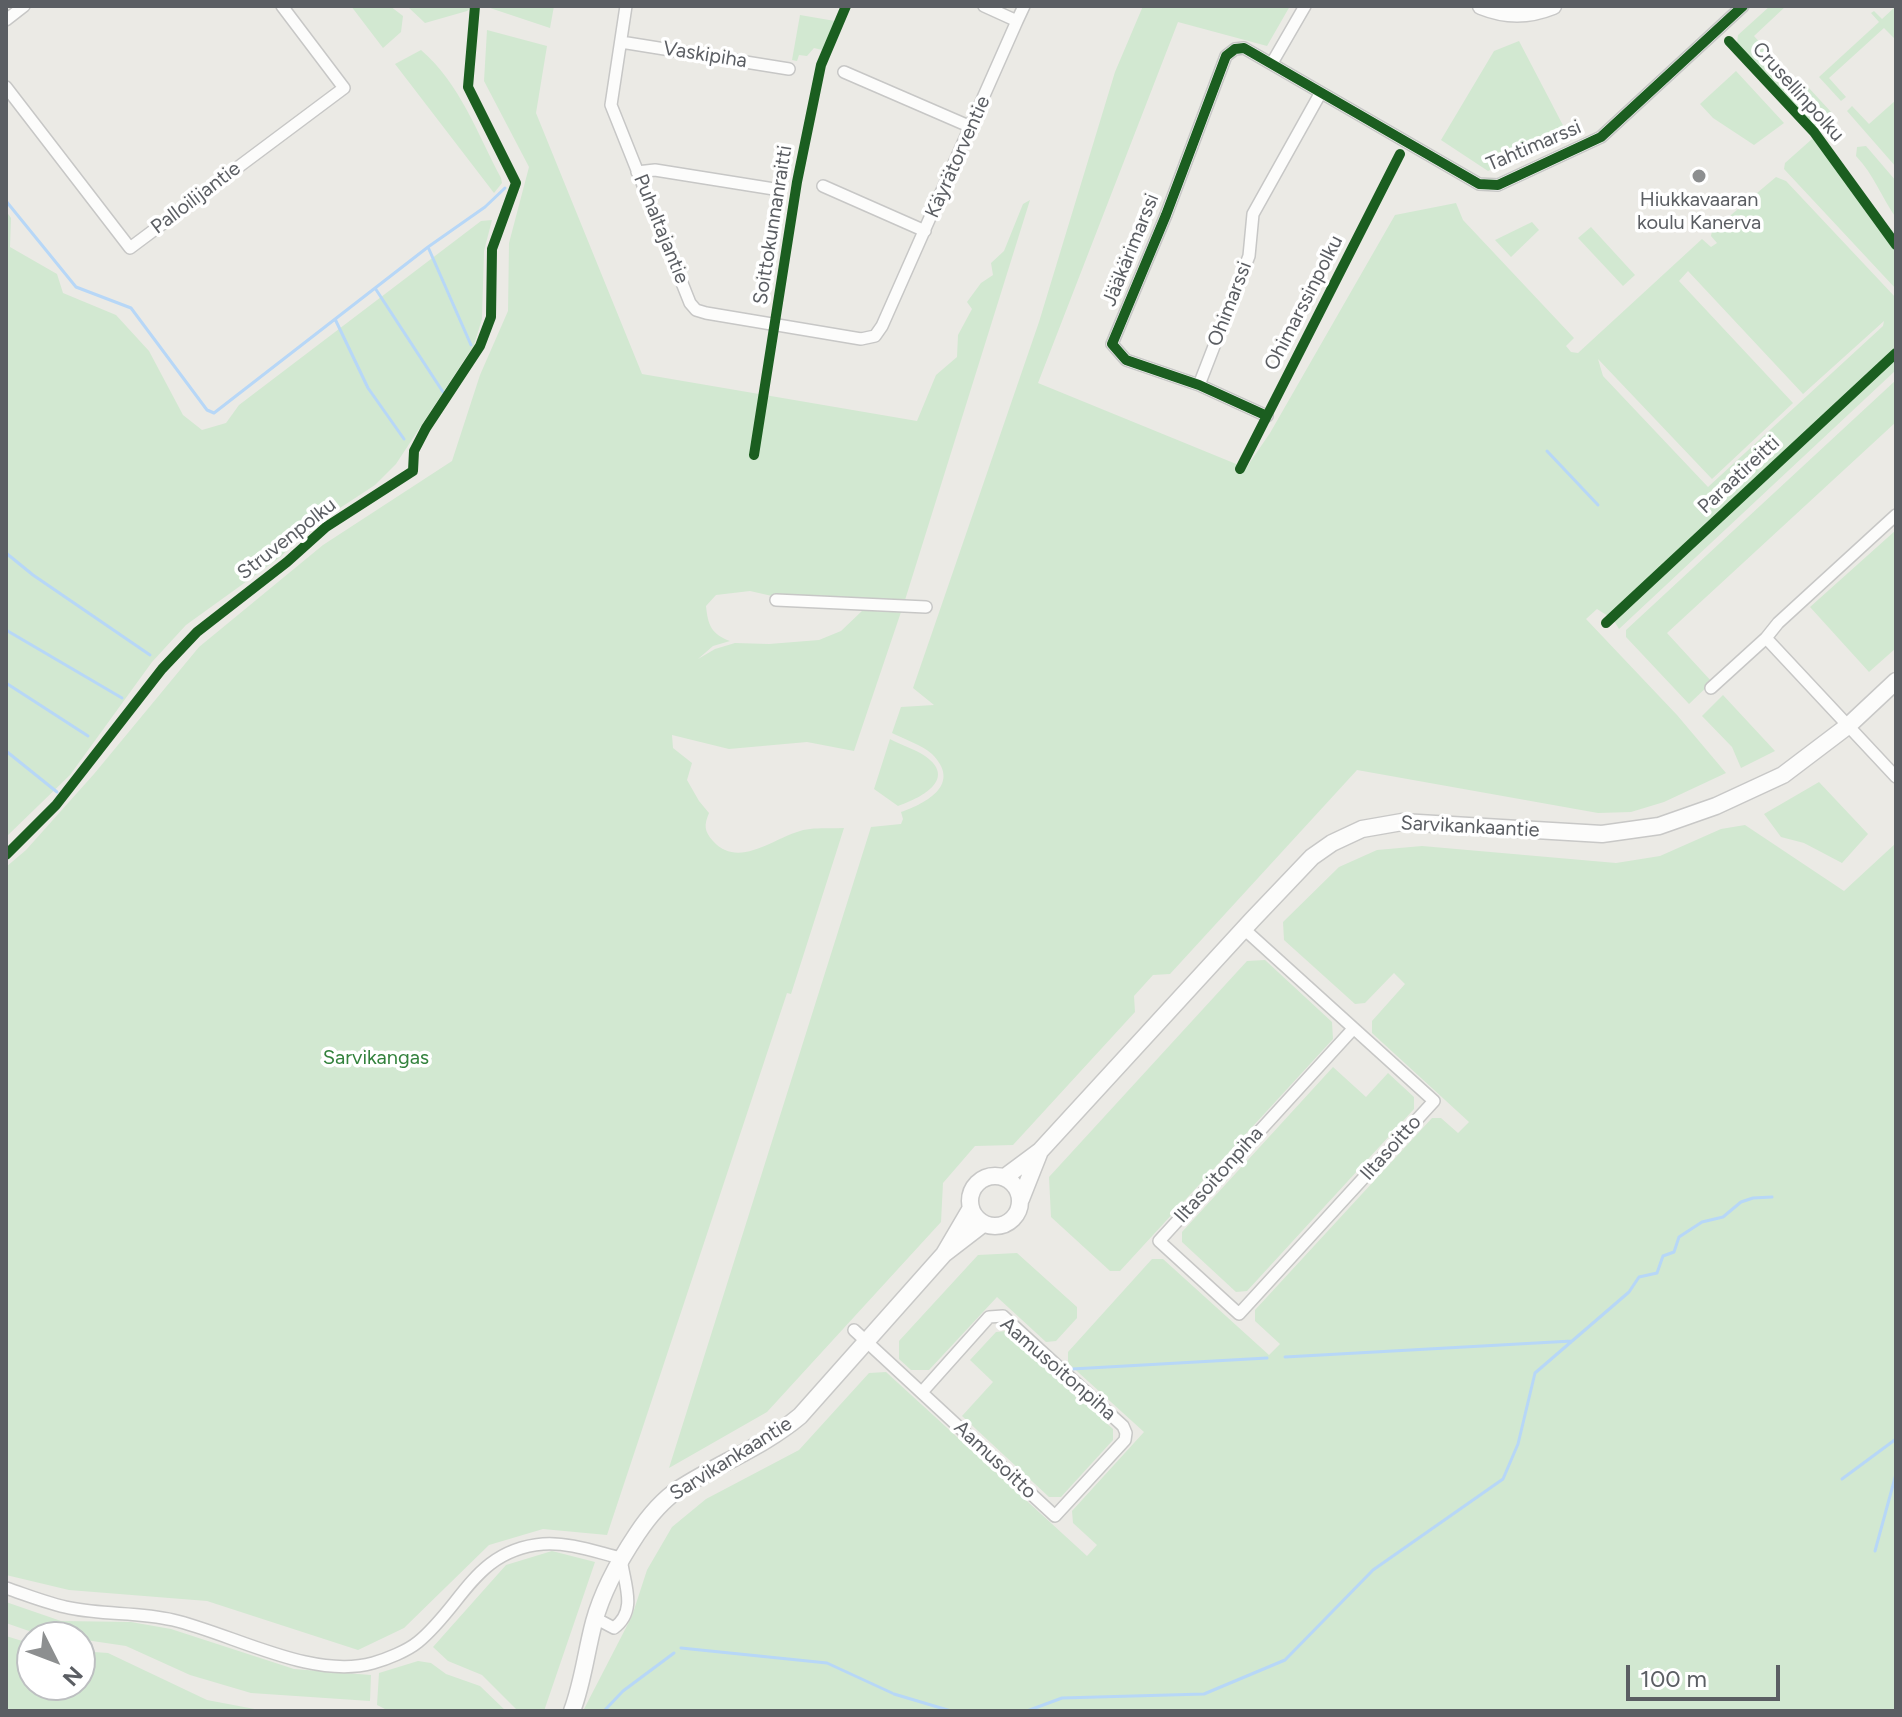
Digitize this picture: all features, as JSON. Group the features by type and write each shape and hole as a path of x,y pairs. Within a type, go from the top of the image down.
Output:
{"street":[{"path":"6,20 24,6"},
{"name":"Palloilijantie","path":"6,87 130,248 344,88 282,6"},
{"name":"Puhaltajantie","path":"626,6 611,105 690,303 696,310 861,339 875,336 882,326"},
{"path":"984,6 1017,21"},
{"name":"Käyrätorventie","path":"882,326 1024,6"},
{"path":"1272,63 1305,6"},
{"path":"1481,6 1515,15 1553,6"},
{"name":"Tahtimarssi","path":"1272,63 1320,94 1479,184 1498,185 1591,143 1610,131 1743,6"},
{"name":"Vaskipiha","path":"621,42 789,69"},
{"name":"Jääkärimarssi","path":"1267,416 1199,385 1126,360 1112,344 1166,215 1226,56 1235,49 1244,48 1272,63"},
{"path":"844,72 971,127"},
{"name":"Ohimarssi","path":"1199,385 1249,256 1253,214 1320,94"},
{"path":"637,172 655,170 774,189"},
{"path":"823,186 925,231"},
{"path":"1711,688 1896,515"},
{"path":"776,600 926,607"},
{"path":"1766,638 1896,777"},
{"name":"Sarvikankaantie","path":"944,1254 971,1208 970,1199 978,1182 986,1177 1005,1177 1040,1151 1312,857 1332,843 1362,829 1418,821 1602,834 1659,826 1716,806 1783,775 1849,725 1896,681"},
{"name":"Iltasoitto","path":"1239,1314 1434,1101 1244,929"},
{"name":"Iltasoitonpiha","path":"1239,1314 1159,1241 1353,1029"},
{"name":"Sarvikankaantie","path":"572,1711 595,1618 621,1558 654,1510 677,1490 776,1436 800,1416 860,1336 944,1254 983,1224 992,1226 1009,1222 1016,1216 1040,1151"},
{"path":"1005,1177 1016,1186 1021,1199"},
{"path":"971,1208 983,1224"},
{"name":"Aamusoitonpiha","path":"922,1392 989,1317 1003,1316 1123,1426 1126,1433"},
{"name":"Aamusoitto","path":"860,1336 1055,1516 1125,1440 1126,1433"},
{"path":"6,1588 68,1608 175,1620 296,1660 349,1667 374,1663 414,1645 433,1628 483,1566 521,1548 545,1544 570,1546 621,1558 629,1609 623,1621 614,1628 595,1618"}],"green space":[{"path":"351,6 390,6 403,16 401,32 383,48"},
{"path":"407,6 473,6 467,11 425,23"},
{"path":"490,6 554,6 550,28"},
{"path":"1143,6 1290,6 1267,46 1178,22 1038,383 1246,468 1270,433 1395,215 1456,203 1463,220 1574,338 1566,346 1571,352 1578,353 1702,239 1711,247 1717,243 1711,236 1712,231 1776,177 1786,181 1896,298 1896,348 1608,616 1597,609 1586,619 1677,715 1726,773 1664,802 1631,812 1598,813 1357,770 1170,974 1153,975 1134,996 1135,1012 1013,1145 975,1146 943,1183 941,1222 767,1412 669,1468 871,827 901,824 901,812 930,798 942,783 940,765 932,754 892,733 901,707 934,705 913,688 1039,322 1115,72","holes":["1688,271 1803,394 1884,321 1883,326 1708,487 1603,376 1598,359 1712,479 1793,403 1679,281"]},
{"path":"1770,6 1786,6 1754,36 1804,90 1808,87 1832,113 1813,127 1737,43 1738,35"},
{"path":"1896,6 1896,40 1884,28 1829,78 1846,97 1841,101 1819,77 1879,22 1871,13 1874,11 1882,19"},
{"path":"800,15 835,21 822,50 814,48 807,56 799,55 797,61 792,60"},
{"name":"Sarvikangas","path":"487,30 547,46 536,113 642,374 917,421 936,375 957,357 958,335 972,309 967,302 981,283 993,275 991,263 1004,251 1023,204 1030,200 905,600 772,596 750,591 716,595 706,606 712,628 730,641 713,646 698,659 715,649 735,643 819,640 841,631 863,610 901,612 854,751 807,742 729,749 672,735 673,748 692,763 687,780 709,813 706,831 723,849 744,852 805,830 844,828 791,994 787,993 607,1535 543,1529 489,1545 404,1628 358,1650 207,1601 69,1590 6,1575 6,867 26,850 94,774 199,647 323,545 452,461 480,375 508,311 509,243 529,167 484,81"},
{"path":"1519,41 1567,133 1488,171 1441,140 1494,51"},
{"path":"421,50 447,78 476,127 501,178 502,183 494,193 395,64"},
{"path":"1736,71 1784,123 1754,145 1713,118 1700,104"},
{"path":"1896,100 1896,167 1847,111 1852,106 1869,124"},
{"path":"1812,139 1817,141 1896,249 1896,289 1784,169 1785,163"},
{"path":"1866,146 1896,181 1896,218 1856,156 1857,147"},
{"path":"6,211 11,218 10,247 57,274 63,293 116,315 149,351 183,415 202,430 226,423 239,405 481,221 492,220 484,251 482,319 474,345 396,464 375,485 314,525 279,558 186,625 152,662 70,775 6,837"},
{"path":"1532,222 1539,230 1511,257 1495,240"},
{"path":"1591,227 1635,275 1623,286 1578,238"},
{"path":"1896,357 1896,370 1619,629 1613,619"},
{"path":"1896,380 1896,422 1667,633 1712,682 1689,704 1626,637 1626,630"},
{"path":"1896,530 1896,648 1869,672 1810,607"},
{"path":"1723,695 1775,751 1741,768 1732,747 1702,716"},
{"path":"890,739 925,756 938,773 932,787 898,806 874,789"},
{"path":"1819,782 1868,834 1842,863 1804,843 1781,837 1764,814"},
{"path":"1745,825 1844,891 1896,843 1896,1711 583,1711 632,1616 647,1570 672,1527 706,1499 799,1450 869,1373 886,1372 1087,1556 1097,1545 1073,1523 1072,1511 1144,1432 1068,1363 1068,1352 1152,1259 1163,1259 1269,1355 1280,1344 1255,1321 1255,1310 1432,1118 1441,1118 1458,1133 1469,1122 1372,1033 1372,1021 1405,984 1394,973 1365,1003 1355,1004 1284,940 1283,922 1339,867 1377,850 1422,846 1616,863 1660,856 1721,829"},
{"path":"1265,960 1332,1022 1333,1039 1120,1271 1110,1271 1051,1217 1049,1177 1247,961"},
{"path":"1333,1067 1366,1097 1388,1073 1414,1097 1414,1109 1247,1291 1236,1292 1182,1242 1182,1232"},
{"path":"1017,1253 1077,1307 1077,1318 1056,1341 1046,1342 997,1297 929,1370 911,1370 899,1359 899,1341 978,1255"},
{"path":"1007,1331 1113,1429 1113,1440 1061,1497 1049,1497 962,1416 993,1382 970,1360 996,1332"},
{"path":"552,1551 595,1562 544,1711 518,1711 482,1675 448,1661 433,1647 506,1565"},
{"path":"6,1602 61,1621 16,1621 16,1626 6,1623"},
{"path":"96,1622 131,1622 171,1629 294,1669 371,1675 370,1701 251,1693 190,1675 126,1646 96,1642"},
{"path":"6,1636 16,1639 16,1701 96,1701 96,1652 108,1653 207,1700 265,1711 6,1711"},
{"path":"418,1661 431,1663 446,1674 480,1686 506,1711 389,1711 377,1705 379,1673"}],"waterway":[{"path":"6,201 76,287 131,308 207,410 214,413 428,247 485,207 505,188"},
{"path":"428,247 471,345"},
{"path":"375,288 443,392"},
{"path":"335,319 368,388 404,439"},
{"path":"1547,451 1598,505"},
{"path":"6,553 150,655"},
{"path":"6,630 122,698"},
{"path":"6,683 88,736"},
{"path":"6,751 57,792"},
{"path":"1027,1711 1062,1698 1204,1694 1285,1660 1373,1570 1503,1479 1518,1444 1535,1373 1629,1292 1639,1277 1657,1273 1663,1256 1674,1252 1679,1237 1702,1222 1723,1217 1741,1202 1772,1197"},
{"path":"1285,1357 1572,1341"},
{"path":"1072,1369 1267,1358"},
{"path":"1842,1479 1896,1439"},
{"path":"1875,1551 1896,1474"},
{"path":"681,1648 827,1663 892,1693"},
{"path":"604,1711 623,1691 674,1653"},
{"path":"894,1694 951,1711"}],"cycle path":[{"name":"Struvenpolku","path":"6,855 56,805 162,669 197,632 287,562 326,527 413,471 414,451 480,346 491,317 492,249 516,183 468,87 475,6"},
{"name":"Soittokunnanraitti","path":"754,455 797,182 821,65 846,6"},
{"path":"1267,416 1199,385 1126,360 1112,344 1166,215 1226,56 1235,49 1244,48 1479,184 1498,185 1601,137 1743,6"},
{"name":"Crusellinpolku","path":"1729,41 1814,132 1896,245"},
{"name":"Ohimarssinpolku","path":"1240,469 1400,154"},
{"name":"Paraatireitti","path":"1606,623 1896,353"}],"place":[{"name":"Hiukkavaaran koulu Kanerva","path":"1699,176"}]}
